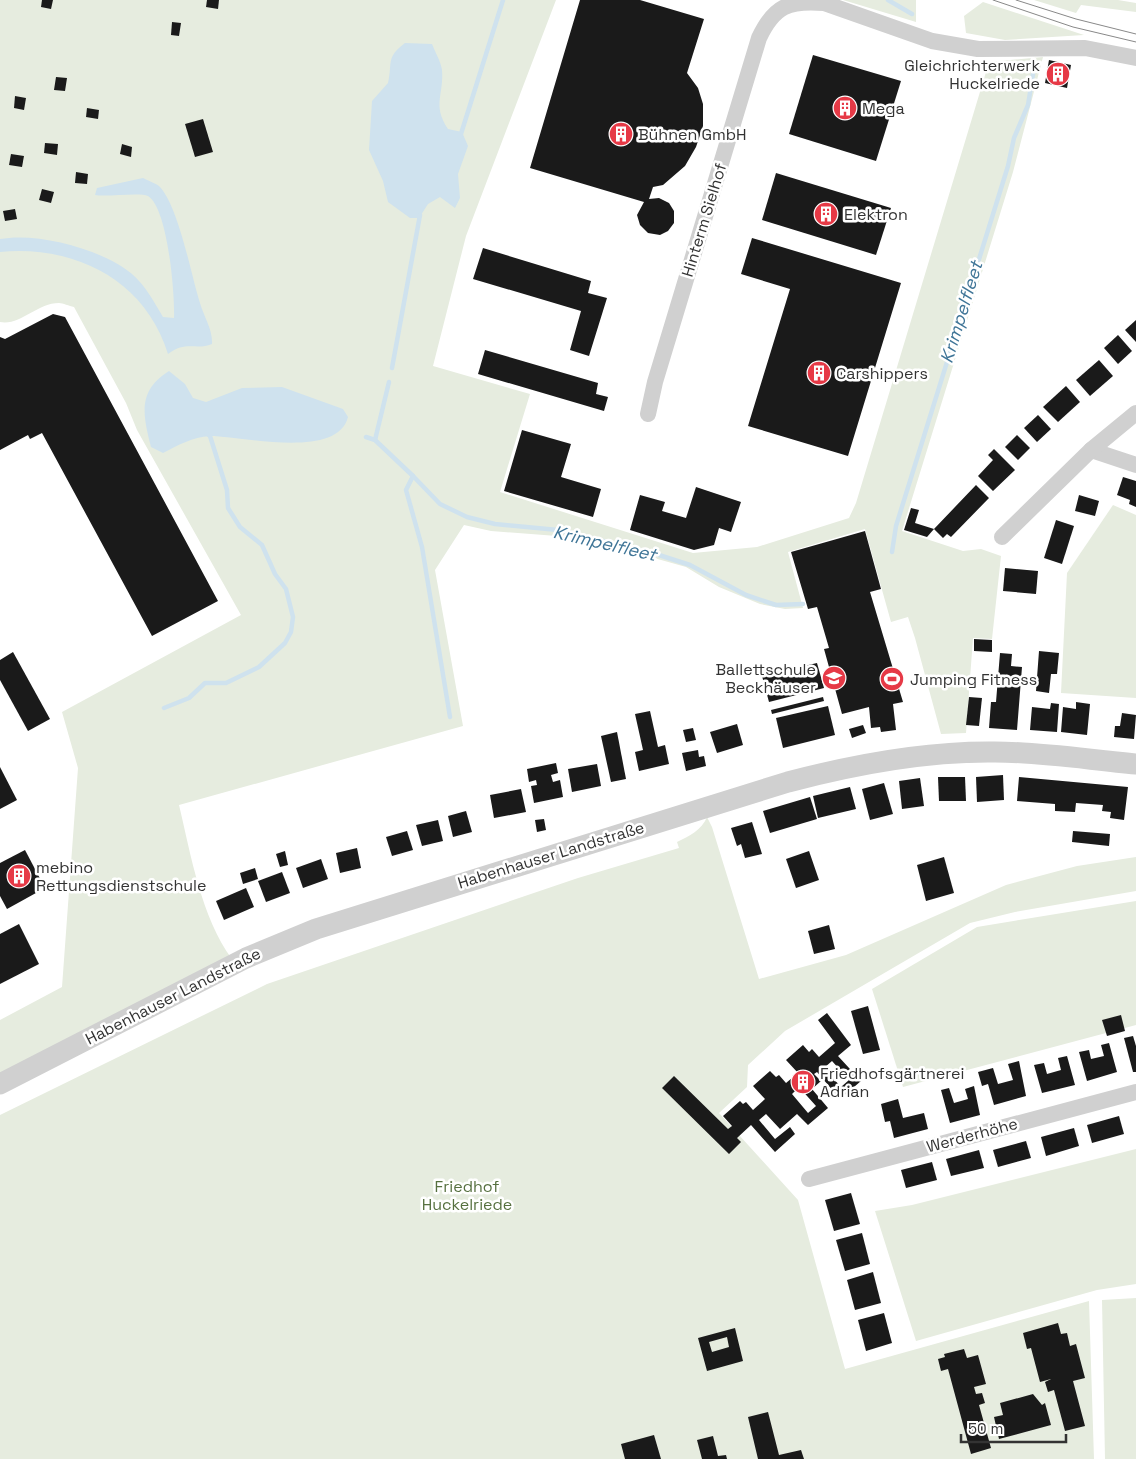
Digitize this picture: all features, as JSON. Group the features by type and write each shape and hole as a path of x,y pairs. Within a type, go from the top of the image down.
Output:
{"street":[{"name":"Hinterm Sielhof","path":"648,414 655,382 759,38 768,18 778,10 807,1 824,4 941,43 978,49 1003,50 1085,48 1136,58"},
{"path":"1002,537 1091,450 1136,413"},
{"path":"1091,450 1136,464"},
{"name":"Habenhauser Landstraße","path":"0,1084 246,958 316,929 788,782 854,766 943,753 997,752 1136,764"},
{"name":"Werderhöhe","path":"809,1179 1136,1092"}],"green space":[{"path":"0,0 556,0 466,236 433,366 530,394 500,492 693,553 757,547 849,518 856,503 989,62 1043,57 1013,172 902,531 963,551 981,549 1001,556 992,639 973,638 966,733 941,734 908,617 891,622 865,529 788,552 803,608 785,609 760,604 719,587 686,567 583,538 491,531 464,525 435,570 463,726 179,805 198,885 212,924 232,959 0,1077 0,1020 62,987 78,768 62,712 241,615 137,430 126,403 74,307 61,303 51,304 15,321 0,322"},
{"path":"843,0 916,0 916,22"},
{"path":"1034,0 1118,0 1136,3 1136,12 1081,5 1076,13"},
{"path":"983,2 1084,35 1005,40 966,33 964,16"},
{"path":"1113,505 1136,515 1136,698 1061,693 1067,573"},
{"name":"Friedhof Huckelriede","path":"707,817 712,827 759,979 846,955 1006,885 1077,866 1136,857 1136,891 1015,912 970,923 785,1031 748,1065 747,1087 719,1113 798,1200 845,1369 1089,1301 1094,1459 0,1459 0,1115 267,984 578,878 679,848 677,842 698,829"},
{"path":"1136,901 1136,1025 903,1087 872,989 977,927"},
{"path":"1136,1149 1136,1284 1097,1290 916,1341 875,1211 912,1205"},
{"path":"1136,1298 1136,1459 1105,1459 1102,1300"}],"water":[{"path":"405,43 432,44 442,70 440,106 443,121 448,129 462,132 468,146 458,174 460,198 455,208 440,197 428,204 419,218 410,218 388,202 383,181 369,150 372,101 388,83 392,57"},
{"path":"143,178 160,187 173,210 184,242 200,303 210,329 212,344 201,347 181,348 168,354 157,328 142,305 124,287 103,272 80,261 54,254 28,251 0,252 0,239 15,237 51,240 87,250 119,265 132,274 146,289 163,317 174,318 169,253 161,217 155,204 148,196 144,195 95,195 97,188"},
{"path":"169,371 185,384 193,398 206,402 242,388 282,387 343,409 348,417 340,430 326,438 308,442 287,443 210,436 191,440 163,453 151,447 146,424 145,404 147,395 152,387"}],"building":[{"path":"42,0 53,0 51,9 41,7"},
{"path":"207,0 219,0 218,9 206,7"},
{"path":"580,0 640,0 704,19 687,73 698,88 703,104 703,126 696,147 685,166 663,185 653,187 649,199 659,198 669,203 674,211 674,223 668,231 660,235 648,233 640,225 637,215 644,202 530,168"},
{"path":"172,22 181,23 179,36 171,35"},
{"name":"Mega","path":"813,55 901,81 876,161 789,134"},
{"name":"Gleichrichterwerk Huckelriede","path":"1049,60 1071,65 1067,88 1045,83"},
{"path":"56,77 67,78 65,91 54,90"},
{"path":"15,96 26,98 24,110 14,108"},
{"path":"87,108 99,110 98,119 86,117"},
{"path":"203,119 213,152 195,157 185,124"},
{"path":"45,143 58,144 57,155 44,153"},
{"path":"122,144 132,147 131,157 120,154"},
{"path":"11,154 24,156 22,167 9,165"},
{"path":"76,172 88,174 87,184 75,183"},
{"name":"Elektron","path":"776,173 891,208 876,255 762,220"},
{"path":"42,189 54,192 51,203 39,200"},
{"path":"15,209 17,219 5,221 3,211"},
{"name":"Carshippers","path":"752,238 901,283 848,456 748,426 790,289 741,274"},
{"path":"483,248 591,281 588,293 607,298 589,356 570,350 581,311 473,279"},
{"path":"53,314 65,317 218,601 152,636 42,433 30,439 28,435 0,450 0,337 5,339"},
{"path":"1136,320 1136,342 1125,330"},
{"path":"1118,335 1132,351 1118,364 1104,348"},
{"path":"485,350 598,383 596,394 608,397 604,411 478,374"},
{"path":"1099,360 1113,376 1090,396 1076,380"},
{"path":"1066,386 1080,402 1058,422 1043,407"},
{"path":"1038,415 1051,429 1037,442 1024,428"},
{"path":"522,430 571,444 561,477 601,489 593,517 504,491"},
{"path":"1017,435 1030,448 1018,460 1005,447"},
{"path":"994,449 1015,470 993,491 978,476 993,460 988,455"},
{"path":"1123,477 1136,481 1136,507 1129,504 1130,500 1117,495"},
{"path":"976,485 989,498 951,537 947,534 943,538 934,529"},
{"path":"696,487 741,502 731,532 719,528 714,545 694,550 630,530 640,495 665,502 662,511 686,518"},
{"path":"1079,495 1099,501 1095,516 1075,511"},
{"path":"911,508 919,510 915,523 934,529 927,537 904,530"},
{"path":"1056,520 1074,526 1062,564 1044,558"},
{"path":"865,531 881,589 870,592 903,702 893,704 896,730 881,732 880,727 871,728 869,707 842,714 824,649 829,648 817,607 808,609 791,552"},
{"path":"1005,568 1038,571 1036,594 1003,591"},
{"path":"974,639 992,640 992,652 974,651"},
{"path":"1039,651 1059,653 1057,674 1051,674 1049,693 1036,691"},
{"path":"13,652 50,719 28,731 0,680 0,660"},
{"path":"1000,653 1012,654 1011,666 1022,667 1017,730 989,728 991,702 996,702"},
{"path":"817,663 824,688 769,702 762,676"},
{"path":"823,697 824,701 772,714 771,710"},
{"path":"969,697 982,698 979,726 966,725"},
{"path":"1076,702 1090,704 1087,735 1061,732 1063,707 1076,709"},
{"path":"1051,703 1059,704 1057,732 1030,730 1032,707 1050,709"},
{"path":"828,706 835,735 783,748 776,718"},
{"path":"650,711 658,747 665,745 669,764 639,771 635,752 643,750 635,714"},
{"path":"1122,713 1136,715 1134,739 1114,737 1115,726 1120,726"},
{"path":"737,724 743,745 717,753 710,732"},
{"path":"863,725 866,733 852,738 849,729"},
{"path":"693,728 696,740 686,742 683,730"},
{"path":"617,732 626,779 611,782 601,736"},
{"path":"698,750 699,757 704,756 706,766 686,771 682,753"},
{"path":"556,763 558,773 551,775 553,782 560,780 563,797 534,803 531,786 537,785 536,780 529,782 527,769"},
{"path":"597,764 601,786 572,792 568,769"},
{"path":"0,767 17,800 0,809"},
{"path":"1003,775 1004,800 977,802 976,777"},
{"path":"938,777 965,777 966,801 939,801"},
{"path":"1019,777 1128,787 1124,820 1110,818 1111,812 1102,811 1103,805 1076,803 1075,812 1055,811 1055,804 1017,801"},
{"path":"920,778 924,806 902,809 899,781"},
{"path":"884,783 893,814 870,820 862,789"},
{"path":"850,787 856,809 818,818 813,796"},
{"path":"521,789 526,812 494,818 490,795"},
{"path":"810,797 817,819 770,833 763,811"},
{"path":"466,811 472,832 453,837 448,816"},
{"path":"544,819 546,830 537,832 535,820"},
{"path":"438,820 443,841 422,846 416,825"},
{"path":"752,822 762,854 745,858 741,844 737,846 731,828"},
{"path":"407,831 413,850 392,856 386,837"},
{"path":"1073,831 1110,834 1109,846 1072,842"},
{"path":"357,848 361,868 340,873 336,853"},
{"name":"mebino Rettungsdienstschule","path":"25,850 45,888 7,909 0,896 0,863"},
{"path":"285,851 288,865 280,867 276,854"},
{"path":"809,851 819,880 796,888 786,859"},
{"path":"944,857 954,893 926,901 917,865"},
{"path":"321,859 328,879 303,888 296,868"},
{"path":"255,868 258,879 243,884 240,873"},
{"path":"282,872 290,893 266,902 258,881"},
{"path":"246,888 254,907 224,920 216,901"},
{"path":"19,924 39,964 0,984 0,934"},
{"path":"829,925 835,949 814,954 808,931"},
{"path":"868,1006 880,1050 863,1054 851,1011"},
{"name":"Friedhofsgärtnerei Adrian","path":"827,1013 851,1045 838,1056 861,1081 840,1099 817,1072 814,1074 821,1081 812,1089 828,1108 808,1125 797,1114 780,1129 766,1114 759,1120 775,1139 790,1127 795,1134 775,1152 751,1125 737,1138 741,1142 729,1154 662,1088 674,1076 728,1129 732,1126 723,1116 740,1101 743,1104 746,1102 753,1110 765,1099 753,1086 770,1071 776,1077 779,1075 786,1083 798,1073 786,1060 803,1045 809,1052 812,1049 819,1057 835,1043 818,1020","holes":["832,1061 849,1080 841,1087 824,1068","799,1087 816,1106 808,1113 792,1094"]},
{"path":"1121,1015 1125,1031 1107,1036 1102,1020"},
{"path":"1133,1036 1136,1046 1136,1072 1133,1072 1124,1038"},
{"path":"1109,1043 1117,1072 1087,1081 1079,1052 1089,1050 1091,1059 1104,1056 1101,1045"},
{"path":"1067,1056 1075,1085 1042,1093 1034,1065 1044,1063 1047,1074 1061,1070 1058,1058"},
{"path":"1019,1061 1026,1096 994,1105 988,1084 982,1086 978,1072 993,1068 998,1084 1013,1080 1008,1064"},
{"path":"974,1086 980,1115 950,1123 941,1090 949,1088 954,1103 968,1099 965,1089"},
{"path":"898,1099 903,1118 924,1113 928,1129 894,1138 890,1121 885,1122 881,1104"},
{"path":"1119,1116 1124,1134 1092,1143 1087,1125"},
{"path":"1074,1128 1079,1146 1046,1156 1041,1137"},
{"path":"1026,1141 1031,1158 998,1167 993,1150"},
{"path":"979,1150 984,1168 951,1176 946,1159"},
{"path":"932,1162 937,1180 906,1188 901,1170"},
{"path":"851,1193 860,1224 834,1231 825,1200"},
{"path":"862,1233 870,1264 845,1271 836,1240"},
{"path":"873,1272 881,1303 855,1310 847,1280"},
{"path":"884,1313 892,1343 866,1351 858,1320"},
{"path":"1058,1323 1061,1334 1067,1333 1070,1346 1076,1344 1085,1378 1073,1381 1085,1426 1065,1431 1054,1390 1048,1392 1045,1382 1051,1379 1040,1382 1031,1348 1027,1349 1023,1333"},
{"path":"735,1328 743,1361 707,1371 698,1338","holes":["727,1337 729,1347 712,1352 709,1342"]},
{"path":"964,1349 967,1358 978,1355 986,1384 974,1387 976,1394 982,1393 985,1403 979,1405 991,1448 971,1454 948,1369 941,1371 938,1359 945,1357 944,1354"},
{"path":"1033,1394 1042,1405 1045,1403 1051,1425 999,1439 994,1417 1003,1415 1000,1403"},
{"path":"768,1412 779,1455 801,1450 804,1459 758,1459 748,1417"},
{"path":"654,1435 661,1459 625,1459 621,1444"},
{"path":"713,1436 718,1456 726,1455 727,1459 702,1459 697,1440"}],"waterway":[{"path":"460,137 503,0"},
{"name":"Krimpelfleet","path":"888,0 912,14"},
{"name":"Krimpelfleet","path":"892,552 896,526 1008,166 1014,138 1028,105 1033,74"},
{"path":"392,368 420,215"},
{"path":"375,440 389,382"},
{"path":"164,708 189,698 205,683 226,683 259,667 285,643 291,632 293,617 286,589 275,574 262,545 240,527 228,508 227,490 210,436 206,433"},
{"path":"366,437 375,440 413,476 406,490 422,547 450,717"},
{"name":"Krimpelfleet","path":"413,476 440,504 467,517 495,524 558,530 659,555 690,565 746,595 776,605 803,604"}],"tram line":[{"path":"993,0 1073,27 1136,42"},
{"path":"1016,0 1076,19 1136,34"}],"place":[{"name":"Gleichrichterwerk Huckelriede","path":"1058,74"},
{"name":"Mega","path":"845,108"},
{"name":"Bühnen GmbH","path":"621,134"},
{"name":"Elektron","path":"826,214"},
{"name":"Carshippers","path":"819,373"},
{"name":"Ballettschule Beckhäuser","path":"834,678"},
{"name":"Jumping Fitness","path":"892,679"},
{"name":"mebino Rettungsdienstschule","path":"19,876"},
{"name":"Friedhofsgärtnerei Adrian","path":"803,1082"}]}
